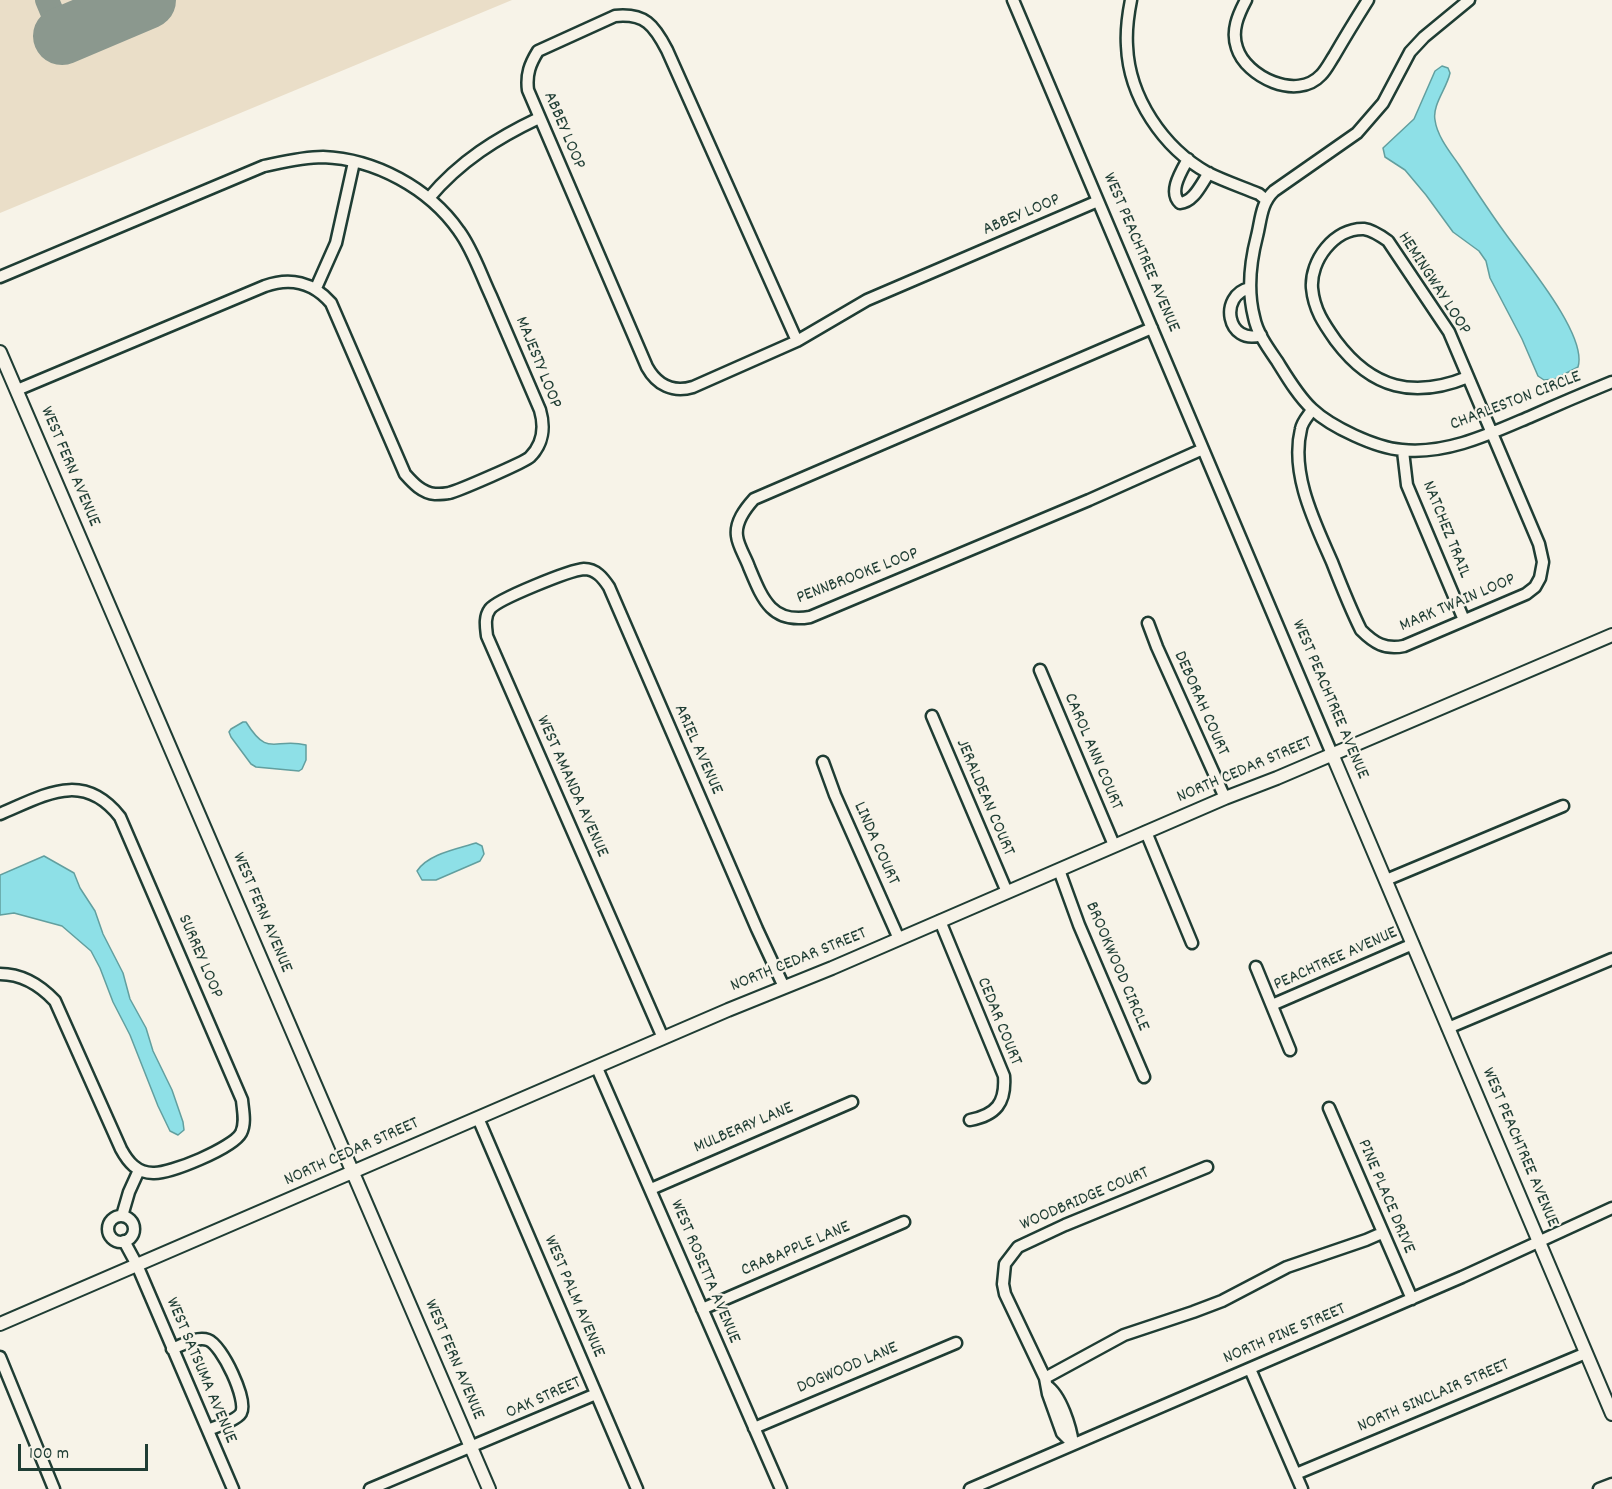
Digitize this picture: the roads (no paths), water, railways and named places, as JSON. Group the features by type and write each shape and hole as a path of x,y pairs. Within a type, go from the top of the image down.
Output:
{"street":[{"name":"WEST PEACHTREE AVENUE","path":"1013,0 1612,1414"},
{"path":"1131,0 1127,47 1131,73 1137,92 1157,128 1188,159 1209,173 1259,194 1265,199 1358,133 1383,103 1410,52 1424,36 1469,0"},
{"path":"1246,0 1237,16 1236,48 1244,62 1259,75 1285,86 1299,86 1321,76 1368,0"},
{"name":"ABBEY LOOP","path":"797,341 667,50 651,25 640,17 615,16 538,51 526,76 528,90 647,367 653,378 669,387 686,389 797,341 867,300 1098,201"},
{"path":"429,198 454,171 474,154 539,118"},
{"name":"MAJESTY LOOP","path":"0,277 264,166 293,159 323,157 378,169 402,180 429,198 460,231 470,250 540,410 543,431 540,441 528,460 449,493 434,494 414,484 405,474 331,303 316,288"},
{"path":"1188,159 1174,192 1175,199 1180,203 1187,203 1192,198 1209,173"},
{"path":"17,390 276,282 300,282 316,288 336,243 354,162"},
{"name":"CHARLESTON CIRCLE","path":"1265,199 1251,263 1250,288 1254,318 1261,335 1292,384 1312,410 1358,436 1385,447 1403,451 1435,449 1459,444 1492,433 1612,382"},
{"name":"HEMINGWAY LOOP","path":"1468,377 1427,390 1395,386 1370,376 1353,362 1322,321 1315,306 1312,285 1317,262 1327,246 1347,232 1364,229 1388,241 1449,332 1492,433"},
{"path":"1250,288 1238,293 1229,312 1233,326 1245,337 1253,338 1261,335"},
{"name":"PENNBROOKE LOOP","path":"1152,328 754,499 738,523 737,536 762,596 781,615 795,620 810,616 1089,500 1203,448"},
{"name":"WEST FERN AVENUE","path":"0,352 489,1489"},
{"name":"MARK TWAIN LOOP","path":"1312,410 1301,427 1298,445 1300,471 1317,527 1361,630 1372,641 1383,647 1404,646 1526,594 1535,587 1540,578 1543,562 1539,544 1492,433"},
{"name":"NATCHEZ TRAIL","path":"1403,451 1407,485 1464,620"},
{"name":"ARIEL AVENUE","path":"551,580 584,569 601,576 609,587 784,987"},
{"name":"WEST AMANDA AVENUE","path":"551,580 497,603 490,610 486,619 487,636 663,1038"},
{"name":"DEBORAH COURT","path":"1148,623 1161,658 1225,798"},
{"name":"NORTH CEDAR STREET","path":"0,1324 663,1038 1612,635"},
{"name":"CAROL ANN COURT","path":"1040,670 1114,846"},
{"name":"JERALDEAN COURT","path":"932,716 1006,892"},
{"name":"LINDA COURT","path":"824,762 835,795 899,939"},
{"name":"SURREY LOOP","path":"0,814 64,789 81,789 96,794 110,804 124,824 242,1100 244,1122 241,1134 227,1146 171,1171 153,1173 139,1170"},
{"path":"1386,880 1563,806"},
{"path":"1146,832 1192,944"},
{"name":"BROOKWOOD CIRCLE","path":"1059,870 1079,925 1144,1077"},
{"name":"CEDAR COURT","path":"940,921 1004,1076 1003,1097 997,1109 970,1120"},
{"name":"PEACHTREE AVENUE","path":"1272,1005 1413,944"},
{"path":"1449,1028 1612,959"},
{"name":"PEACHTREE AVENUE","path":"1256,967 1290,1050"},
{"path":"0,974 14,975 31,981 55,1001 121,1149 129,1162 139,1170 122,1216"},
{"name":"WEST ROSETTA AVENUE","path":"597,1068 781,1489"},
{"name":"MULBERRY LANE","path":"651,1189 852,1102"},
{"name":"PINE PLACE DRIVE","path":"1329,1108 1412,1299"},
{"name":"WEST PALM AVENUE","path":"478,1118 637,1489"},
{"name":"WOODBRIDGE COURT","path":"1073,1444 1062,1433 1046,1382 1005,1294 1003,1274 1005,1264 1018,1247 1065,1225 1207,1167"},
{"name":"NORTH PINE STREET","path":"970,1489 1412,1299 1612,1208"},
{"path":"122,1216 129,1219 134,1227 132,1235 124,1241 114,1240 108,1229 114,1218 122,1216"},
{"name":"CRABAPPLE LANE","path":"702,1309 904,1222"},
{"path":"1046,1382 1124,1335 1222,1301 1287,1267 1382,1233"},
{"path":"124,1241 136,1265"},
{"name":"WEST SATSUMA AVENUE","path":"136,1265 233,1489"},
{"path":"172,1349 203,1339 216,1344 224,1355 241,1395 243,1402 241,1414 208,1430"},
{"name":"DOGWOOD LANE","path":"754,1428 956,1342"},
{"name":"NORTH SINCLAIR STREET","path":"1296,1474 1586,1353"},
{"path":"0,1357 54,1489"},
{"path":"1250,1369 1302,1489"},
{"name":"OAK STREET","path":"370,1489 596,1394"},
{"path":"1599,1489 1612,1484"}],"water":[{"path":"1442,66 1448,68 1450,73 1435,114 1436,126 1441,138 1552,298 1573,336 1579,353 1578,367 1555,379 1544,380 1538,376 1522,339 1490,278 1486,261 1479,251 1453,232 1405,170 1385,157 1383,148 1414,119 1435,71"},
{"path":"246,722 261,740 267,743 306,745 306,760 302,769 299,771 256,767 251,764 229,732"},
{"path":"476,843 482,846 484,854 480,861 436,880 422,880 417,871 428,860"},
{"path":"44,856 74,873 80,888 95,911 103,934 123,973 130,999 146,1028 153,1051 172,1090 183,1122 184,1130 178,1135 170,1131 158,1106 130,1035 91,951 62,926 14,913 0,915 0,875"}]}
